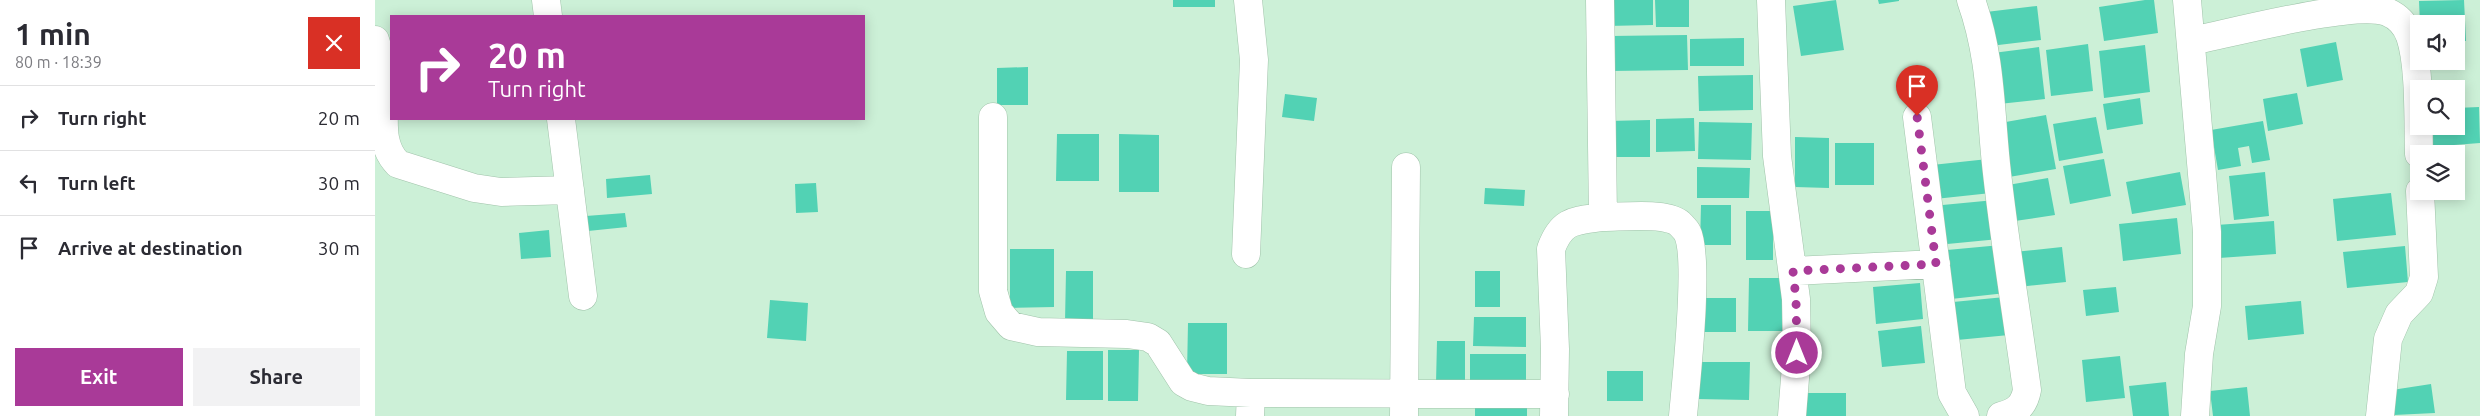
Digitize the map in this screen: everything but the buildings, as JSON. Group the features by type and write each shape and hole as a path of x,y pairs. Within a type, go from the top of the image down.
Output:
{"street":[{"path":"546,0 548,15"},
{"path":"1246,254 1254,60 1248,0"},
{"path":"1600,0 1603,217"},
{"path":"1771,0 1777,156 1796,299 1797,353 1792,416"},
{"path":"1971,0 1982,30 1988,59 1996,165 2027,390 2025,400 2019,408 2001,416"},
{"path":"2187,0 2207,232 2207,306 2199,354 2195,416"},
{"path":"2192,41 2334,11 2371,9 2386,11 2399,19 2410,36 2415,71 2419,145"},
{"path":"375,40 384,86 384,141 389,155 398,164 474,188 501,192 570,190"},
{"path":"1917,116 1952,394 1965,416"},
{"path":"993,117 993,291 999,312 1011,326 1038,332 1127,334 1148,338 1158,343 1183,382 1192,387 1251,405 1554,405 1555,349 1551,249 1555,236 1570,222 1603,217 1663,217 1678,223 1687,232 1691,255 1691,289 1683,416"},
{"path":"561,120 583,296"},
{"path":"1405,405 1406,167"},
{"path":"2380,416 2388,339 2399,314 2419,293 2424,277 2420,200"},
{"path":"1793,271 1936,264"}],"route":[{"path":"1797,353 1796,299 1793,271 1936,264 1917,116"}]}
